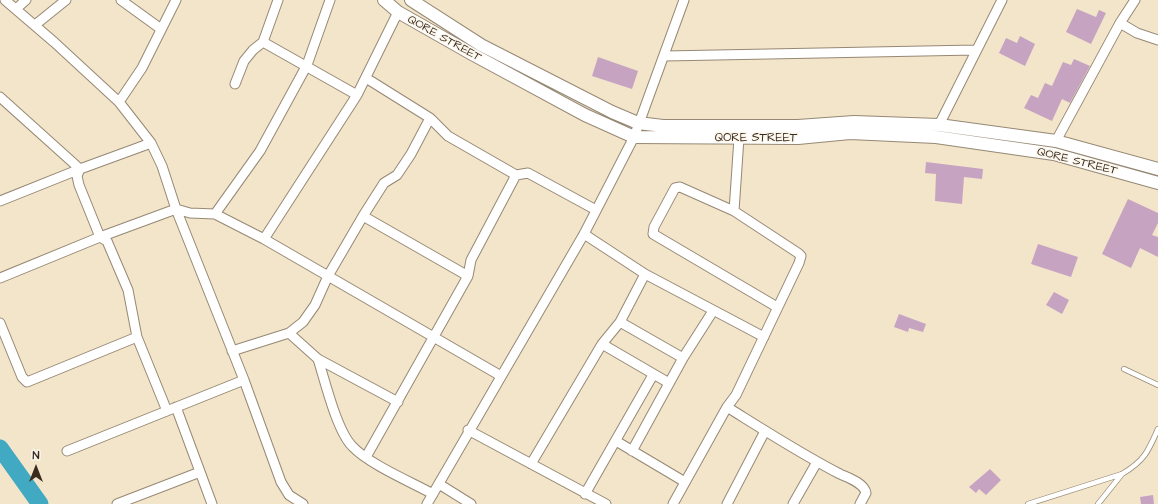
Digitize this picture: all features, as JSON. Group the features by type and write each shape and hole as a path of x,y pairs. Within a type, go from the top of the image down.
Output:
{"street":[{"path":"6,0 119,102 151,143 162,166 176,209 244,380 281,482 289,495 303,504"},
{"path":"16,9 26,0"},
{"path":"35,25 66,0"},
{"path":"121,0 161,29"},
{"path":"119,102 142,68 176,0"},
{"path":"235,84 244,60 263,42 278,0"},
{"path":"215,214 260,151 307,65 330,0"},
{"name":"QORE STREET","path":"384,0 398,12 585,115 634,137 798,138 850,133 936,137 1054,154 1158,183"},
{"name":"QORE STREET","path":"411,0 481,45 638,123 663,126 798,126 854,122 939,125 1056,141 1158,169"},
{"path":"427,504 468,430 584,234 634,137 638,123 665,56 684,0"},
{"path":"939,125 975,50 1002,0"},
{"path":"1056,141 1120,23 1135,0"},
{"path":"264,239 357,95 398,12"},
{"path":"1120,23 1137,33 1158,40"},
{"path":"263,42 307,65 357,95"},
{"path":"665,56 975,50"},
{"path":"366,78 430,118 448,136 516,175 528,173 596,210"},
{"path":"0,97 80,169"},
{"path":"232,351 289,333 303,322 315,305 328,276 363,216 384,183 397,175 411,154 430,118"},
{"path":"734,211 739,138"},
{"path":"0,201 151,143"},
{"path":"80,169 77,176 78,181 100,236 107,241 128,290 137,338 172,409 200,472 212,504"},
{"path":"366,457 468,276 471,260 516,175"},
{"path":"673,504 727,407 736,395 777,307 800,263 801,256 798,252 734,211 680,187 675,188 654,227 653,234 777,307"},
{"path":"0,278 100,236 176,209 190,213 215,214 264,239 501,376"},
{"path":"363,216 468,276"},
{"path":"584,234 645,274 764,337"},
{"path":"531,464 602,344 620,322 645,274"},
{"path":"632,451 683,358 713,311"},
{"path":"620,322 683,358"},
{"path":"0,323 22,377 27,382 137,338"},
{"path":"289,333 318,359 398,402"},
{"path":"602,344 669,383"},
{"path":"318,359 343,433 352,447 366,457 433,494"},
{"path":"585,494 653,375"},
{"path":"67,451 244,380"},
{"path":"727,407 817,462 859,484 865,489 866,493 860,504"},
{"path":"468,430 606,504"},
{"path":"727,504 765,431"},
{"path":"616,441 685,482"},
{"path":"793,504 817,462"},
{"path":"117,504 137,501 200,472"},
{"path":"439,484 471,504"}],"lane":[{"path":"1124,369 1158,385"},
{"path":"1028,504 1122,474 1134,467 1147,454 1158,429"},
{"path":"1098,504 1122,474"}],"building":[{"path":"1077,9 1096,17 1099,10 1106,13 1091,44 1066,32"},
{"path":"1020,36 1035,44 1025,66 999,53 1006,38 1017,43"},
{"path":"598,57 638,71 632,89 592,76"},
{"path":"1074,59 1090,66 1070,103 1062,99 1052,121 1024,108 1031,95 1038,98 1045,83 1052,86 1063,62 1071,65"},
{"path":"926,162 983,169 982,179 964,177 962,204 935,201 936,174 925,173"},
{"path":"1128,199 1158,213 1158,223 1152,235 1158,237 1158,257 1140,248 1131,268 1102,254"},
{"path":"1038,244 1078,257 1071,277 1031,264"},
{"path":"1054,292 1069,300 1062,314 1046,305"},
{"path":"899,314 926,324 923,332 909,328 908,332 894,327"},
{"path":"990,469 1001,480 986,495 979,489 976,493 969,487"},
{"path":"1153,495 1154,504 1141,504 1140,497"}],"waterway":[{"path":"0,448 40,504"}]}
